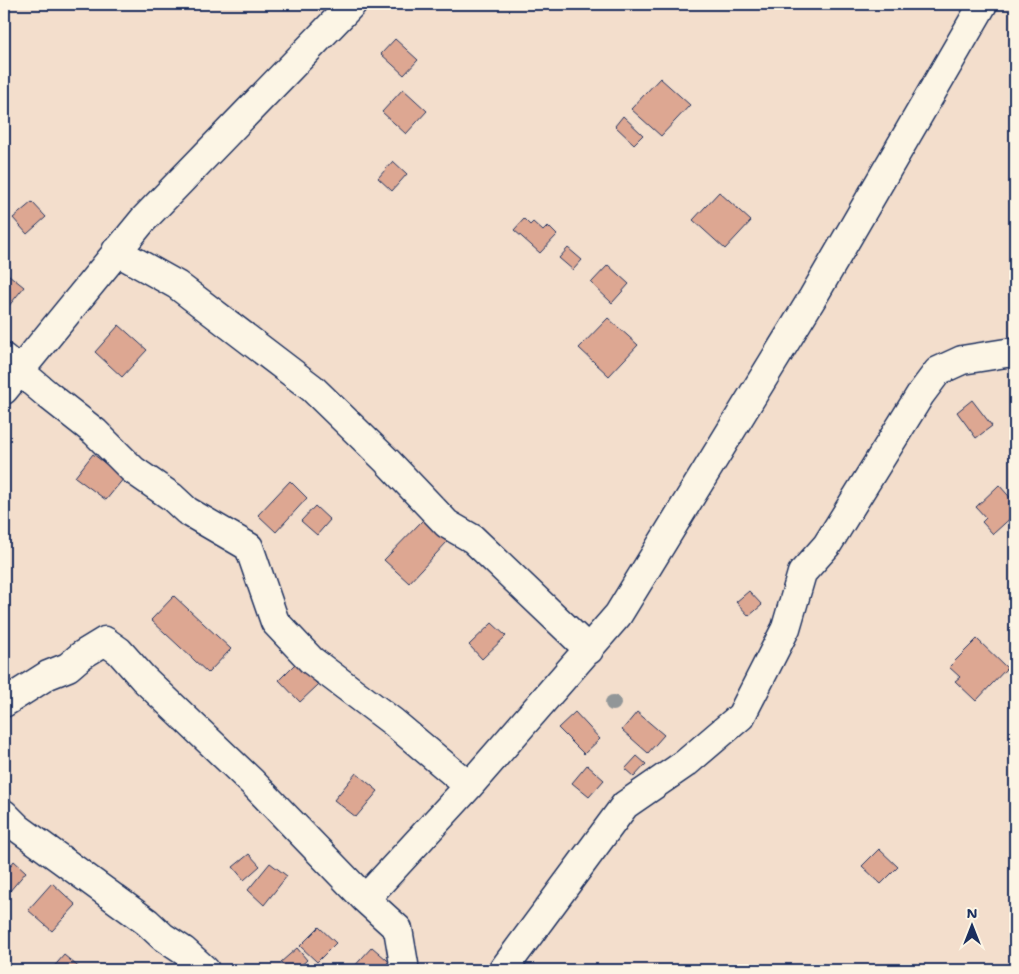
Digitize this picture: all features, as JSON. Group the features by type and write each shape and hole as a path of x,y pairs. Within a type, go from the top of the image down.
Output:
{"street":[{"path":"352,4 143,220 9,373 48,395 95,432 133,470 172,497 186,511 249,547 275,622 311,660 393,722 469,786"},
{"path":"365,899 469,786 618,615 813,297 983,4"},
{"path":"116,251 176,285 312,388 387,461 447,524 473,539 589,650"},
{"path":"503,970 624,804 686,763 741,716 786,628 802,573 826,545 920,395 938,370 962,360 1006,352 1015,353"},
{"path":"4,703 48,675 68,667 82,655 105,641 119,651 143,678 252,782 365,899 398,929 404,964 401,970"},
{"path":"4,814 18,828 147,922 205,970"}],"building":[{"path":"395,39 418,60 404,75 381,54"},
{"path":"660,78 690,105 661,136 631,109"},
{"path":"403,89 427,111 406,134 382,112"},
{"path":"623,116 643,135 634,144 615,126"},
{"path":"393,161 407,174 392,191 378,178"},
{"path":"719,192 751,221 725,249 693,220"},
{"path":"32,202 46,217 27,234 13,218"},
{"path":"524,219 530,225 533,222 543,231 548,226 557,235 540,253 514,230"},
{"path":"568,248 582,260 573,270 559,258"},
{"path":"608,265 629,284 612,303 591,283"},
{"path":"4,271 24,287 4,312"},
{"path":"608,318 638,345 609,376 579,348"},
{"path":"119,325 147,350 122,377 95,352"},
{"path":"972,400 992,426 976,438 957,412"},
{"path":"93,454 124,478 106,500 75,477"},
{"path":"290,481 307,498 276,532 258,515"},
{"path":"999,485 1015,503 1015,514 993,534 982,522 986,518 976,507"},
{"path":"315,506 330,520 317,535 301,521"},
{"path":"423,520 447,542 409,583 384,560"},
{"path":"749,591 762,605 749,616 736,602"},
{"path":"174,596 231,649 208,673 151,620"},
{"path":"492,623 506,636 482,659 469,645"},
{"path":"977,639 1007,668 976,701 955,681 960,677 949,667"},
{"path":"297,662 318,685 300,702 279,680"},
{"path":"575,712 600,739 584,754 558,728"},
{"path":"637,712 664,735 648,753 622,730"},
{"path":"637,756 646,764 634,777 625,769"},
{"path":"587,765 604,780 589,797 572,783"},
{"path":"356,773 378,791 356,817 334,800"},
{"path":"879,849 898,867 881,884 862,866"},
{"path":"249,854 260,866 244,880 233,867"},
{"path":"14,861 26,872 9,892 4,888 4,867 7,870"},
{"path":"270,863 287,876 264,905 248,890"},
{"path":"52,883 76,905 52,931 28,910"},
{"path":"319,927 336,943 317,962 300,946"},
{"path":"372,947 393,965 388,970 351,970"},
{"path":"297,948 307,960 296,970 288,970 281,962"},
{"path":"64,955 82,970 51,970"}]}
